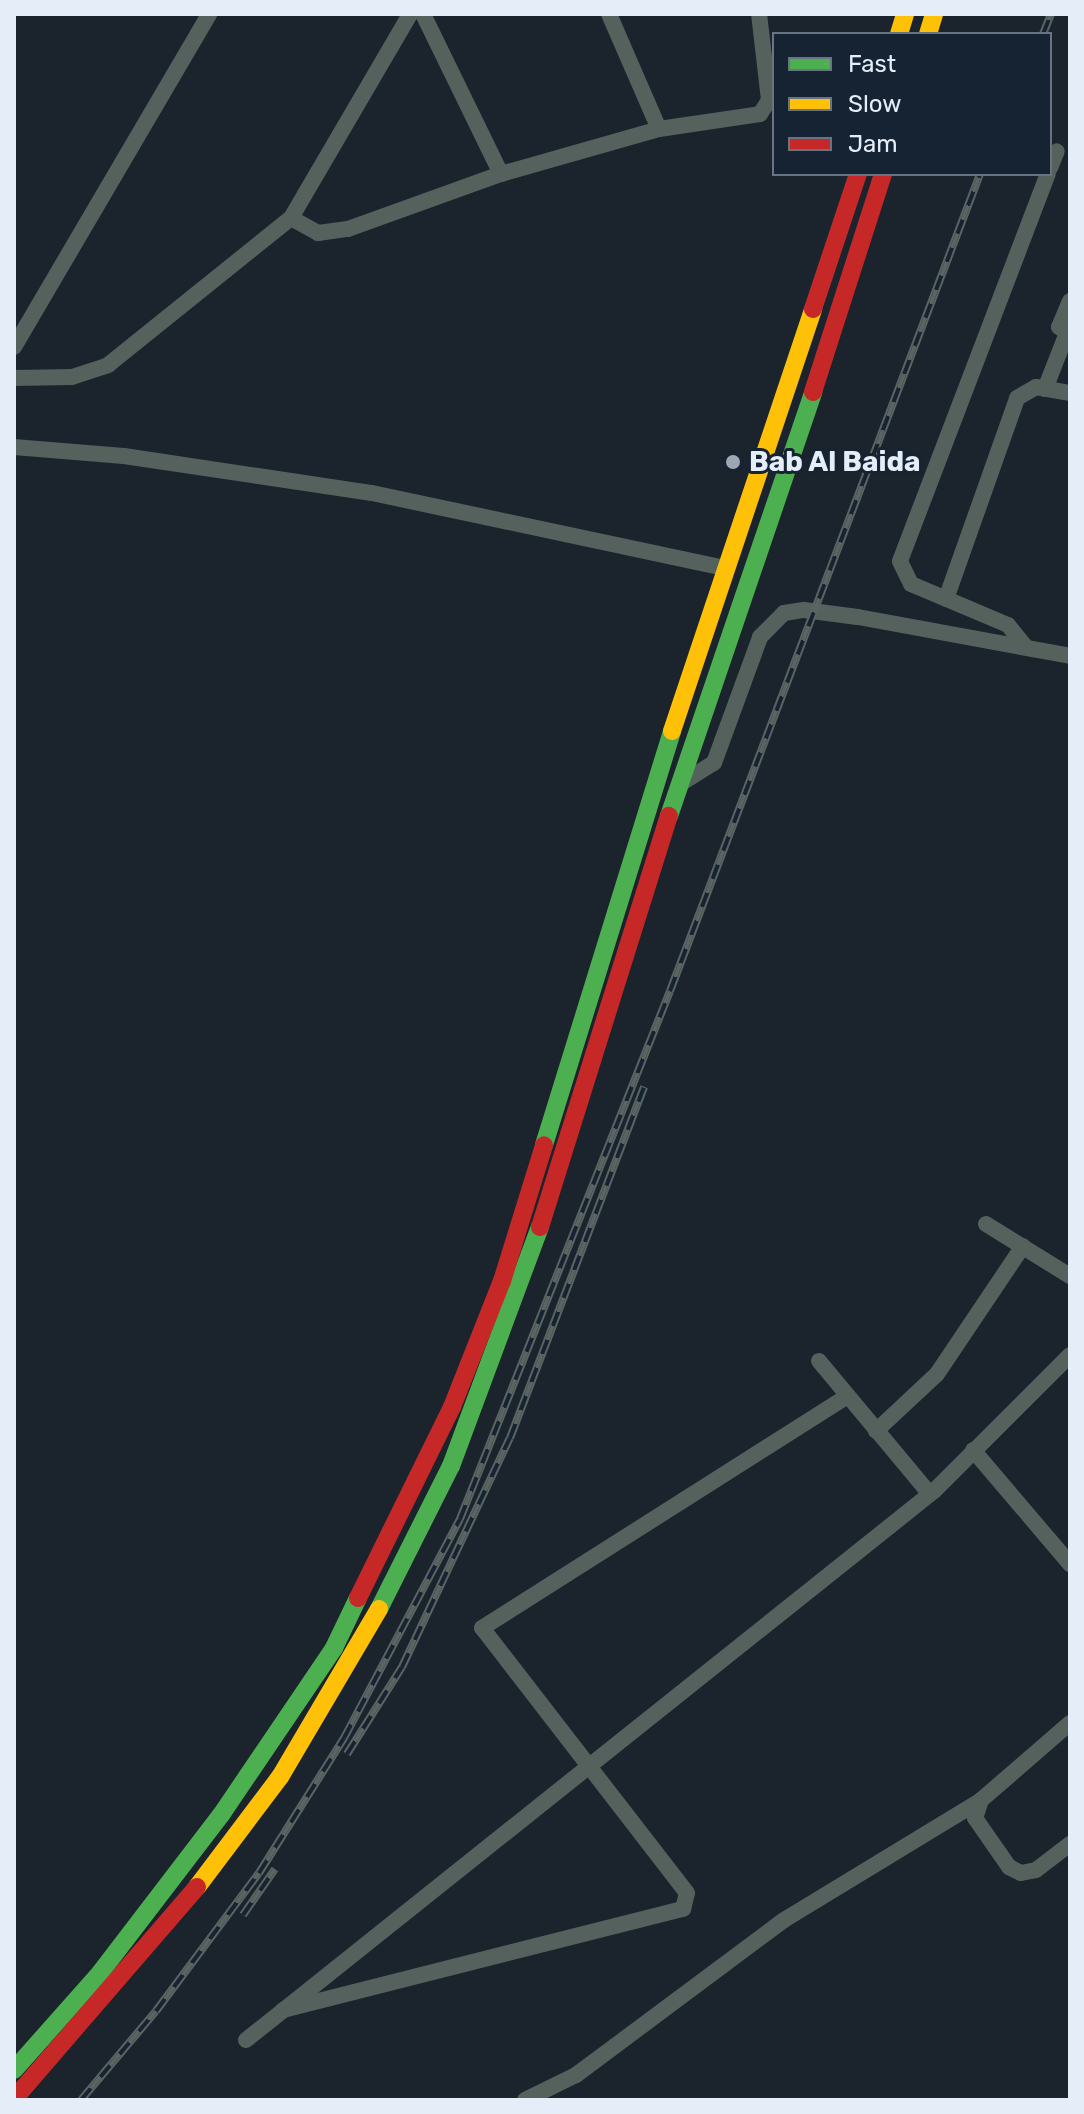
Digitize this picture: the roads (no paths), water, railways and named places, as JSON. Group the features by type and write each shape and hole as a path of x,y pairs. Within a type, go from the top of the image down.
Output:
{"street":[{"path":"14,347 209,14"},
{"path":"14,378 72,377 108,365 291,218 410,14"},
{"path":"423,14 501,174"},
{"path":"609,14 659,129"},
{"path":"291,218 328,234 501,174 659,129 764,111 769,93 759,14"},
{"path":"1052,163 1057,151"},
{"path":"14,2070 100,1973 221,1815 334,1648 408,1504 502,1281 725,568 769,450 857,176"},
{"path":"14,2099 71,2039 241,1832 317,1721 407,1558 472,1419 513,1312 680,784 882,176"},
{"path":"1025,646 1008,625 911,584 900,561 1047,176"},
{"path":"1045,389 1068,334 1059,327 1070,301"},
{"path":"946,599 1017,398 1029,388 1070,393"},
{"path":"14,447 124,456 372,493 725,568"},
{"path":"680,784 714,763 760,637 784,613 804,610 858,617 1070,656"},
{"path":"986,1224 1070,1276"},
{"path":"876,1431 937,1374 1023,1246"},
{"path":"246,2040 929,1493 1070,1355"},
{"path":"819,1361 929,1493"},
{"path":"283,2010 683,1909 687,1893 591,1764 482,1628 848,1396"},
{"path":"973,1450 1070,1564"},
{"path":"525,2100 576,2075 784,1920 981,1800 1070,1723"},
{"path":"981,1800 977,1827 1009,1867 1021,1873 1036,1870 1070,1844"}],"railway":[{"path":"1044,32 1051,14"},
{"path":"81,2100 156,2011 259,1873 344,1738 460,1519 670,991 979,176"},
{"path":"347,1754 402,1667 510,1438 644,1087"},
{"path":"243,1915 275,1869"}],"place":[{"name":"Bab Al Baida","path":"733,462"}]}
